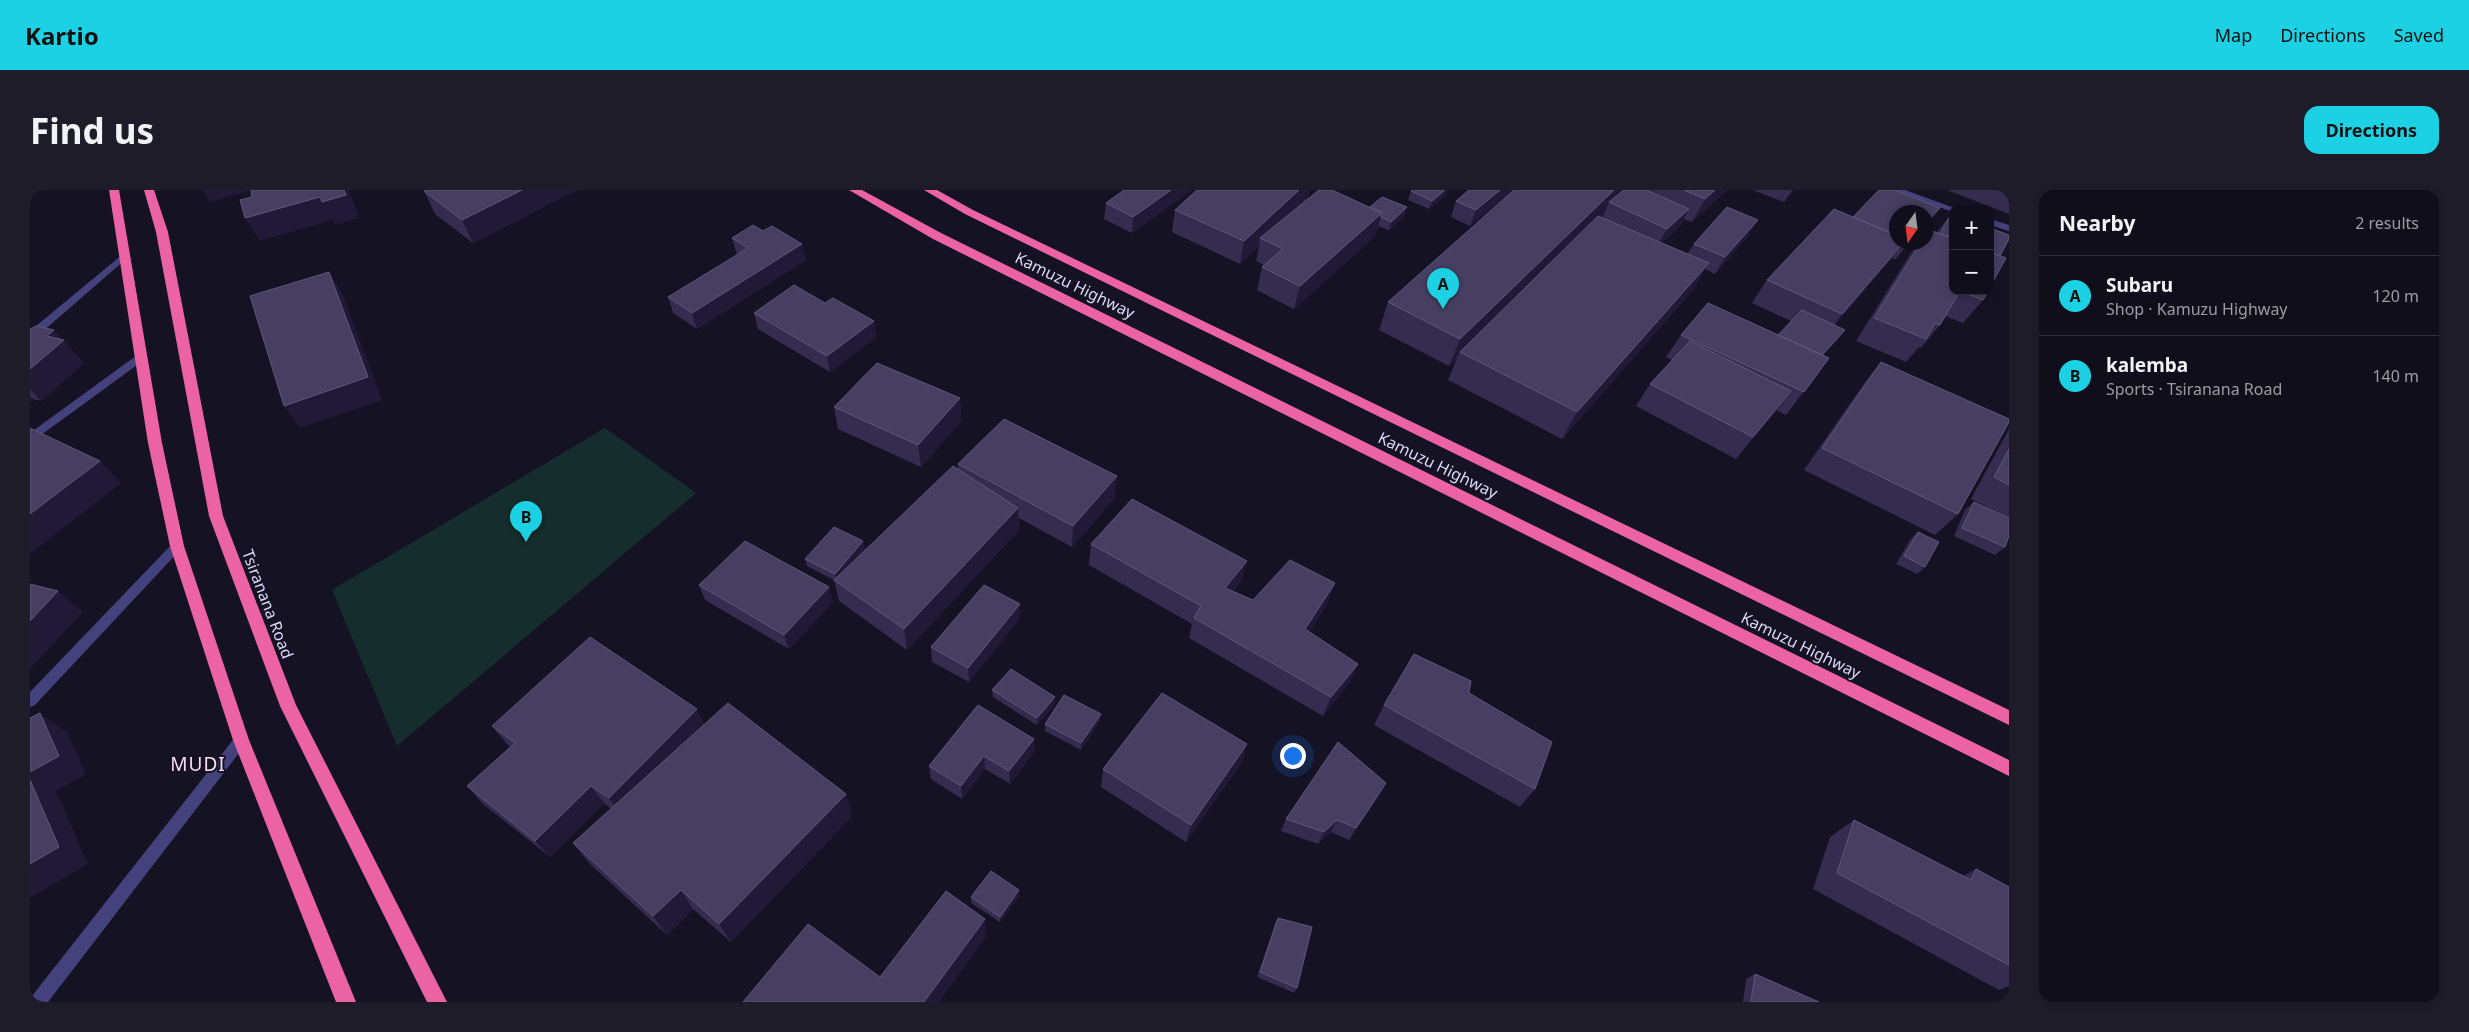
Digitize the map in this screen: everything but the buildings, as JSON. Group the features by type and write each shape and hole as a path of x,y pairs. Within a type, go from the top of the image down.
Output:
{"highway":[{"path":"114,190 123,257 155,443 178,546 241,740 346,1002"},
{"name":"Tsiranana Road","path":"150,190 162,232 196,420 216,516 288,706 437,1002"},
{"name":"Kamuzu Highway","path":"854,190 937,236 2009,768"},
{"name":"Kamuzu Highway","path":"929,190 987,221 2009,718"}],"street":[{"path":"1896,190 1949,208"},
{"path":"1994,223 2009,228"},
{"path":"30,336 123,257"},
{"path":"30,439 140,357"},
{"path":"30,701 178,546"},
{"path":"38,1002 241,740"}],"green space":[{"path":"605,428 696,493 397,746 332,590"}],"place":[{"name":"Subaru","path":"1443,309"},
{"name":"kalemba","path":"526,542"}],"district":[{"name":"MUDI","path":"198,764"}]}
